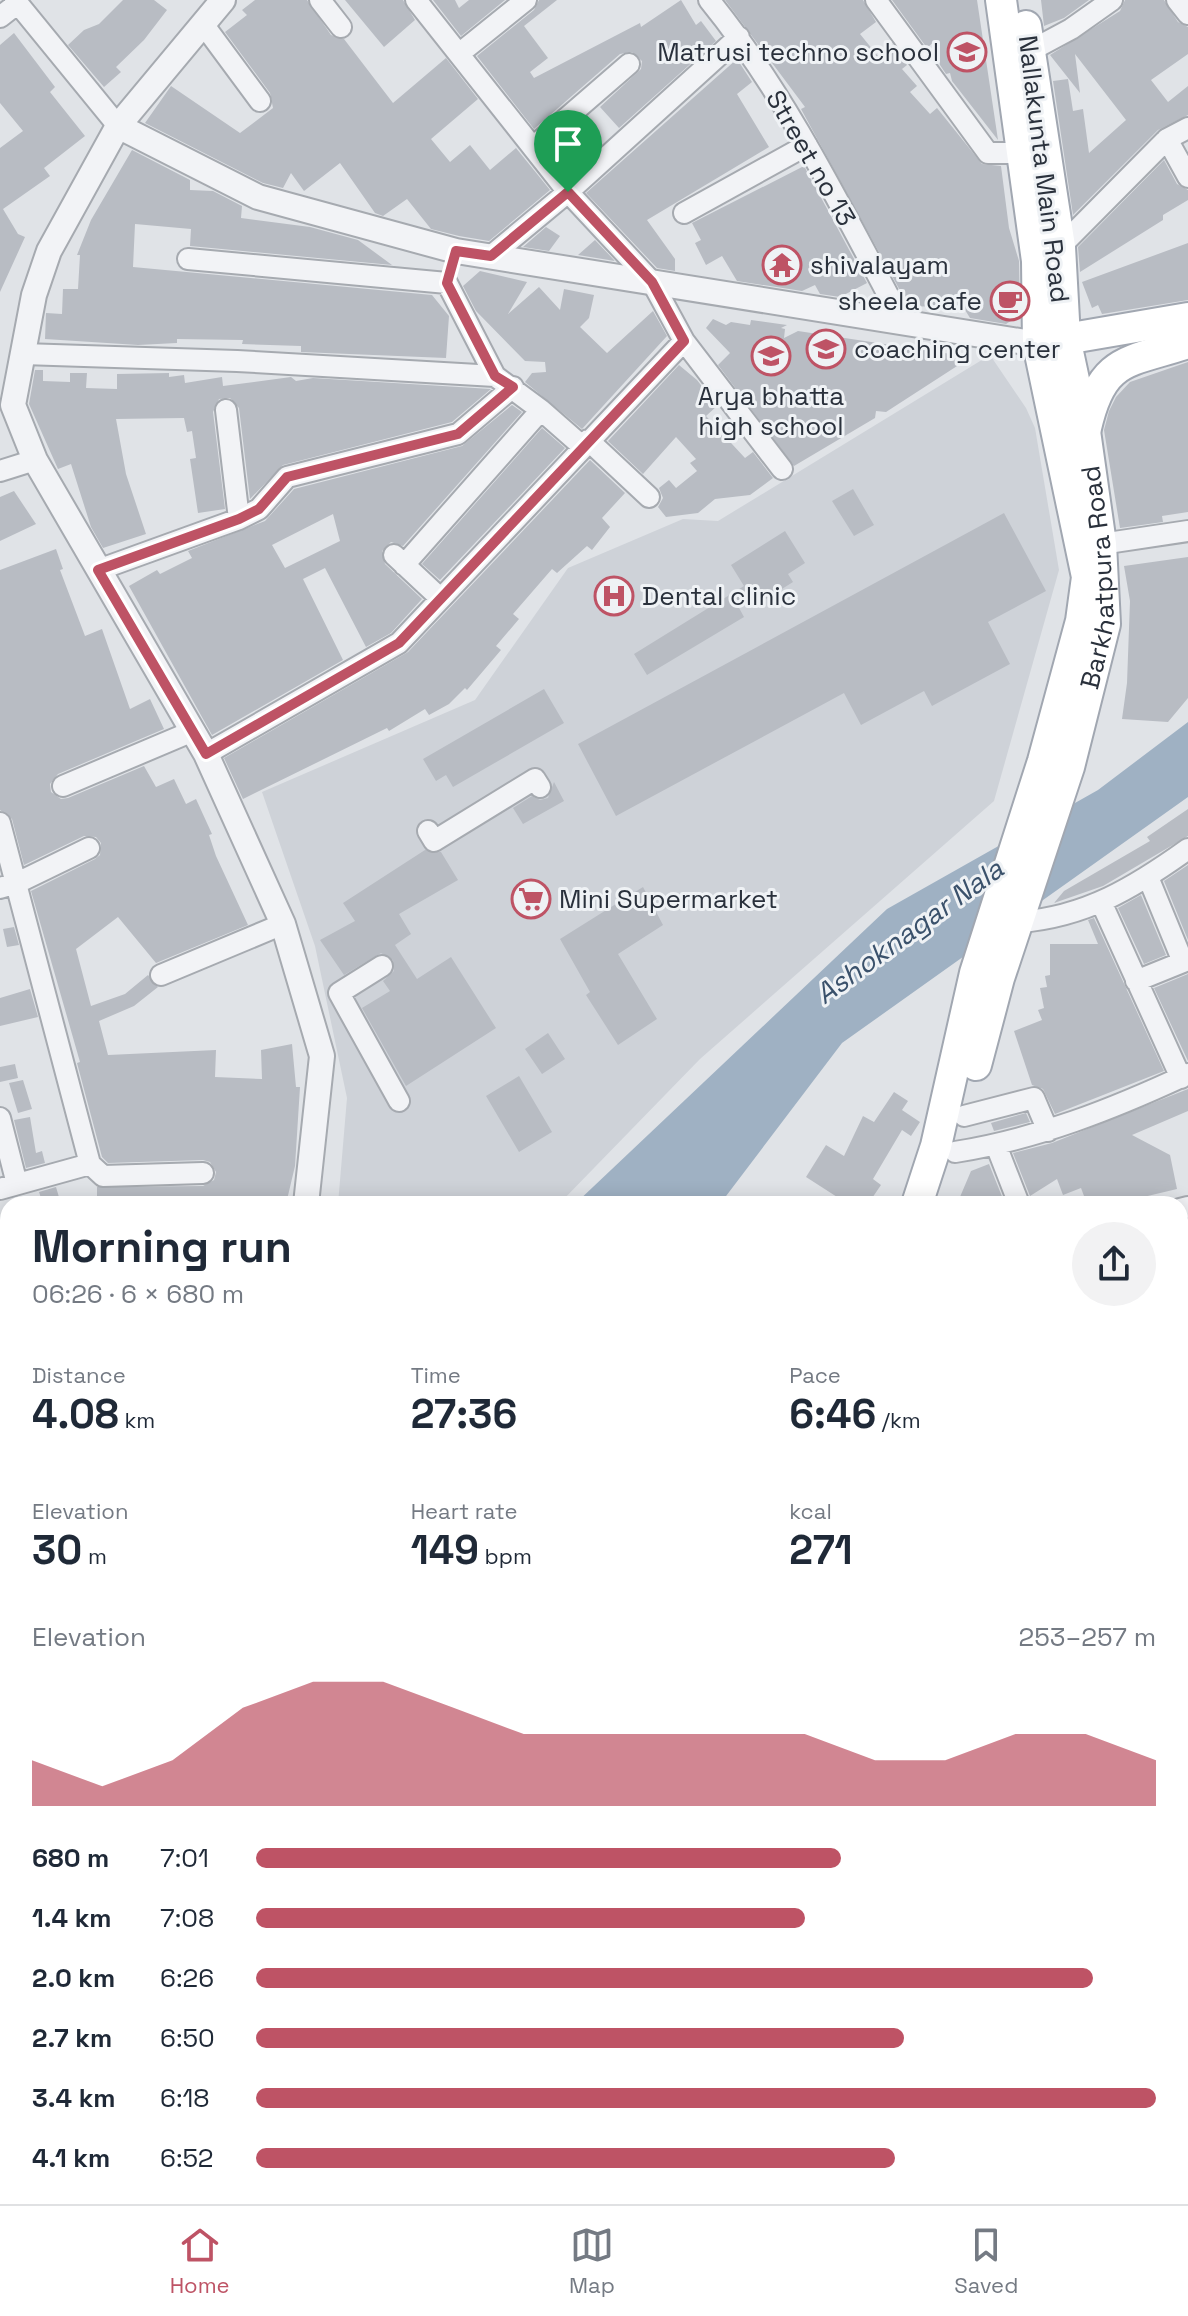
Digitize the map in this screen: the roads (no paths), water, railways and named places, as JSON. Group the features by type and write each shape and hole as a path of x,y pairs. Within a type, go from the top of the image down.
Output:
{"main road":[{"name":"Nallakunta Main Road","path":"1001,0 1021,153 1051,341"},
{"name":"Nallakunta Main Road","path":"1022,0 1060,247 1051,341"},
{"path":"1051,341 1188,318"},
{"name":"Barkhatpura Road","path":"1051,341 1085,431 1101,544 1105,624 1056,764"},
{"name":"Barkhatpura Road","path":"1051,341 1087,577 1056,764"},
{"path":"1085,431 1092,400 1113,367 1188,343"},
{"path":"987,975 1019,922 1056,764"},
{"path":"920,1196 1056,764"},
{"path":"941,1196 964,1116 978,1013"}],"street":[{"path":"223,0 118,126 49,251 34,295 23,354 7,400 35,460 206,754 283,924 322,1056 307,1196"},
{"path":"320,0 341,27"},
{"path":"416,0 568,192 652,282 684,341 782,469"},
{"path":"460,53 526,0"},
{"name":"Street no 13","path":"709,0 739,37 807,145 903,323"},
{"path":"876,0 988,153 1021,153"},
{"path":"1030,51 1071,29 1112,0"},
{"path":"1177,0 1188,14"},
{"path":"0,17 16,2 118,126 258,197 456,251 903,323 1051,341"},
{"path":"203,24 260,101"},
{"path":"491,256 568,192 739,37"},
{"path":"533,147 629,64"},
{"path":"1060,247 1167,139 1188,128"},
{"path":"1167,139 1188,177"},
{"path":"684,213 807,145"},
{"path":"456,251 447,283 495,376"},
{"path":"188,259 447,283"},
{"path":"206,754 399,643 684,341"},
{"path":"23,354 237,361 495,376 585,443 649,497"},
{"path":"98,570 239,519 259,509 287,477 458,434 513,387"},
{"path":"226,410 239,519"},
{"path":"440,598 399,560 541,410"},
{"path":"0,471 35,460"},
{"path":"1101,544 1188,531"},
{"path":"63,786 193,731"},
{"path":"431,836 535,779 540,787"},
{"path":"0,823 8,886 90,1164 103,1176 203,1173"},
{"path":"8,886 89,848"},
{"path":"1019,922 1060,917 1102,904 1188,849"},
{"path":"1136,981 1183,962 1148,877"},
{"path":"955,1152 1048,1131 1184,1076 1136,981 1102,904"},
{"path":"161,975 283,924"},
{"path":"382,966 339,993 399,1101"},
{"path":"964,1116 1034,1098 1048,1131"},
{"path":"0,1118 9,1187 90,1164"},
{"path":"996,1145 1016,1196"}],"water":[{"name":"Ashoknagar Nala","path":"1188,722 1188,797 842,1043 726,1196 583,1196 887,909 1098,790"}],"place":[{"name":"Matrusi techno school","path":"967,52"},
{"name":"shivalayam","path":"782,265"},
{"name":"sheela cafe","path":"1010,301"},
{"name":"coaching center","path":"826,349"},
{"name":"Arya bhatta high school","path":"771,356"},
{"name":"Dental clinic","path":"614,596"},
{"name":"Mini Supermarket","path":"531,899"}]}
